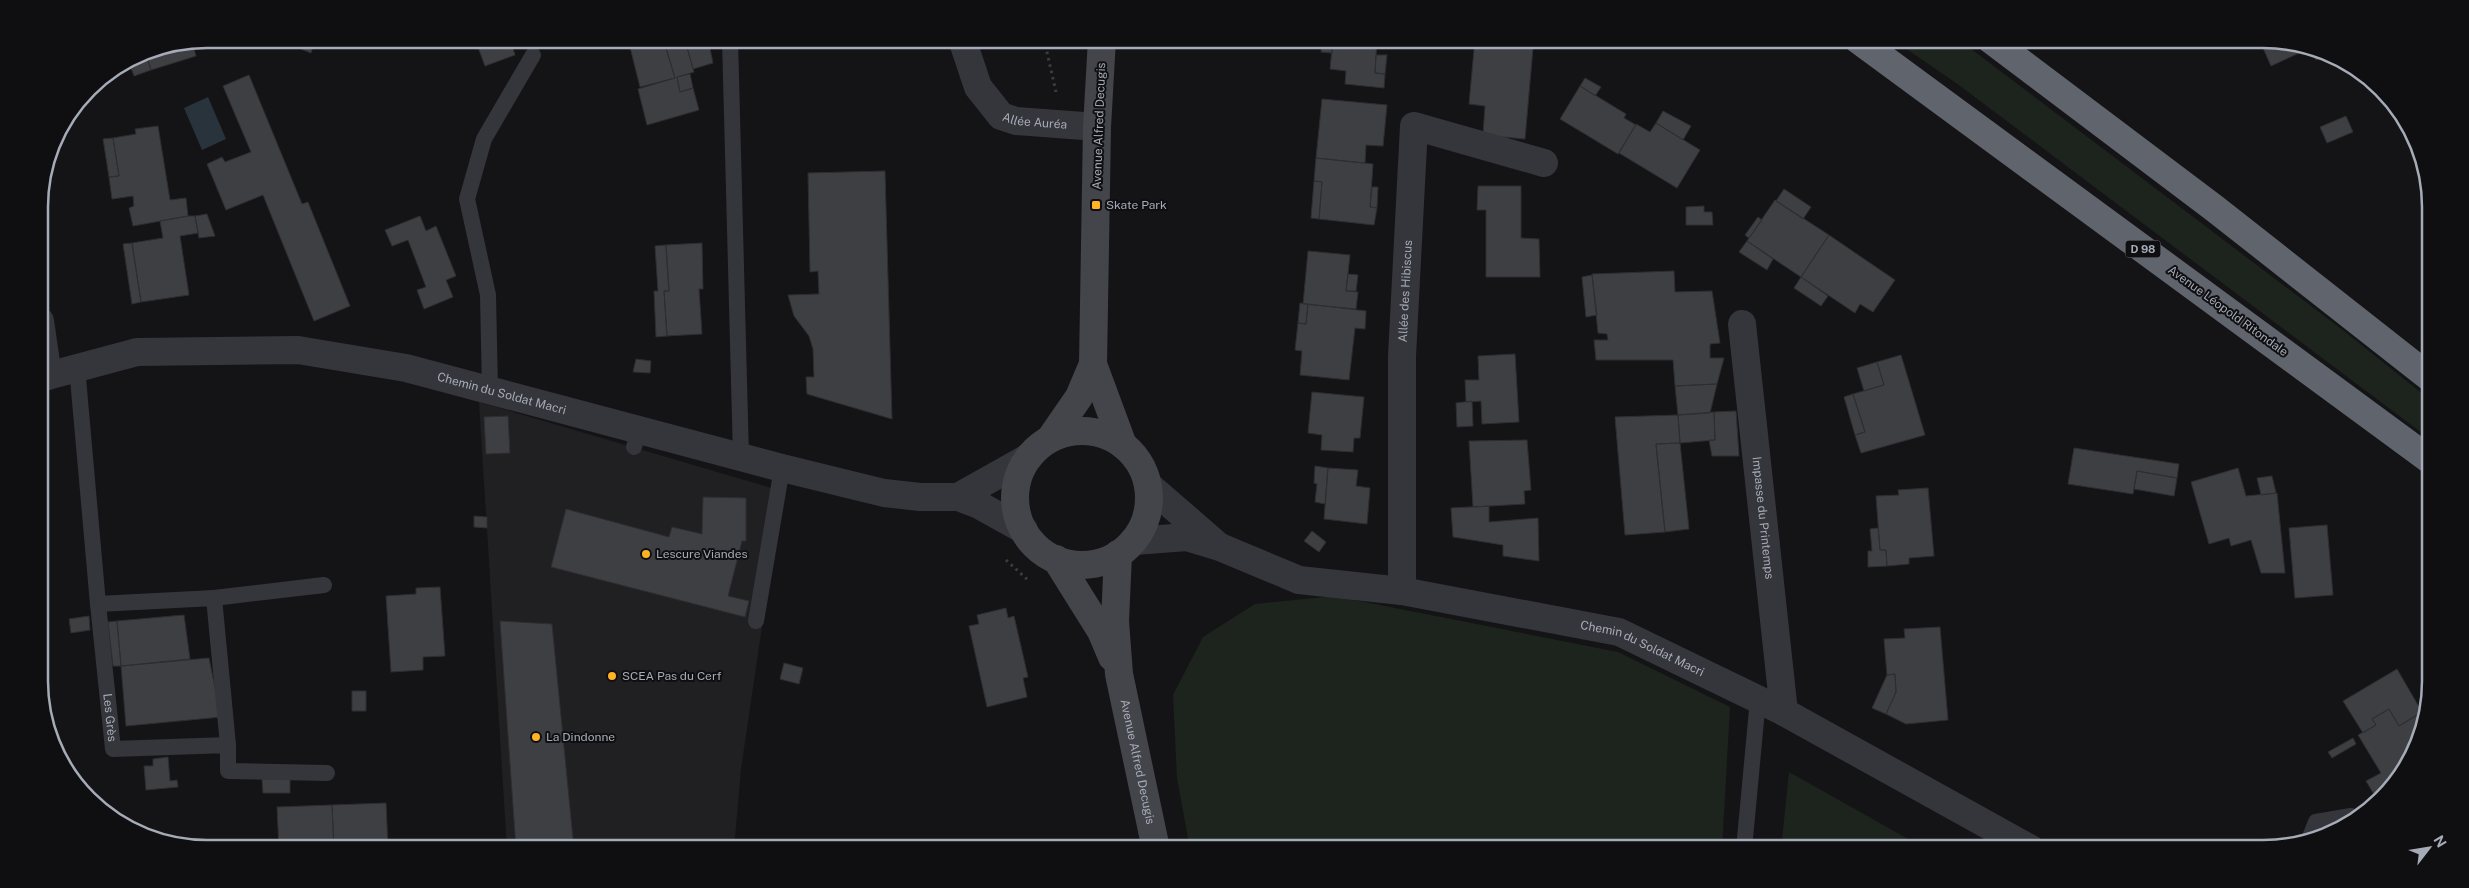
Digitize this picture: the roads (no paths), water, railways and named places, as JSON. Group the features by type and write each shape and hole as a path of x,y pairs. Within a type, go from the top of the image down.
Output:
{"highway":[{"name":"Avenue Léopold Ritondale","path":"1868,48 2422,454"},
{"path":"2002,48 2214,208 2422,371"}],"street":[{"name":"Allée Auréa","path":"965,48 978,87 1000,116 1016,121 1097,127"},
{"name":"Avenue Alfred Decugis","path":"1101,48 1097,127 1093,364 1123,445"},
{"name":"Allée des Hibiscus","path":"1402,591 1402,356 1414,126 1544,163"},
{"name":"Impasse du Printemps","path":"1742,324 1784,712"},
{"name":"Chemin du Soldat Macri","path":"48,376 137,352 298,350 406,368 490,390 636,438 741,458 884,493 920,497 958,496 979,504 1024,530"},
{"name":"Avenue Alfred Decugis","path":"1050,439 1079,397 1093,364"},
{"path":"1080,430 1095,432 1123,445 1140,463 1148,486 1150,500 1142,529 1126,548 1104,562 1088,564 1056,559 1037,548 1024,530 1017,513 1016,493 1020,474 1029,457 1050,439 1080,430"},
{"name":"Chemin du Soldat Macri","path":"958,496 1029,457"},
{"name":"Chemin du Soldat Macri","path":"1148,486 1220,547"},
{"name":"Chemin du Soldat Macri","path":"1126,548 1187,538 1220,547 1299,580 1402,591 1619,632 1784,712 2015,840"},
{"name":"Avenue Alfred Decugis","path":"1126,548 1115,621 1119,674 1154,840"},
{"name":"Avenue Alfred Decugis","path":"1056,559 1101,631 1119,674"}],"lane":[{"path":"730,48 741,458"},
{"path":"490,390 488,295 467,199 484,139 533,55"},
{"name":"Les Grès","path":"77,367 113,749 228,745"},
{"path":"756,621 782,468"},
{"path":"98,604 214,598 324,585"},
{"path":"214,598 228,745 228,771 327,773"},
{"path":"1745,840 1758,699"},
{"path":"2312,833 2316,822 2345,817"}],"place":[{"name":"Skate Park","path":"1096,205"},
{"name":"Lescure Viandes","path":"646,554"},
{"name":"SCEA Pas du Cerf","path":"612,676"},
{"name":"La Dindonne","path":"536,737"}]}
